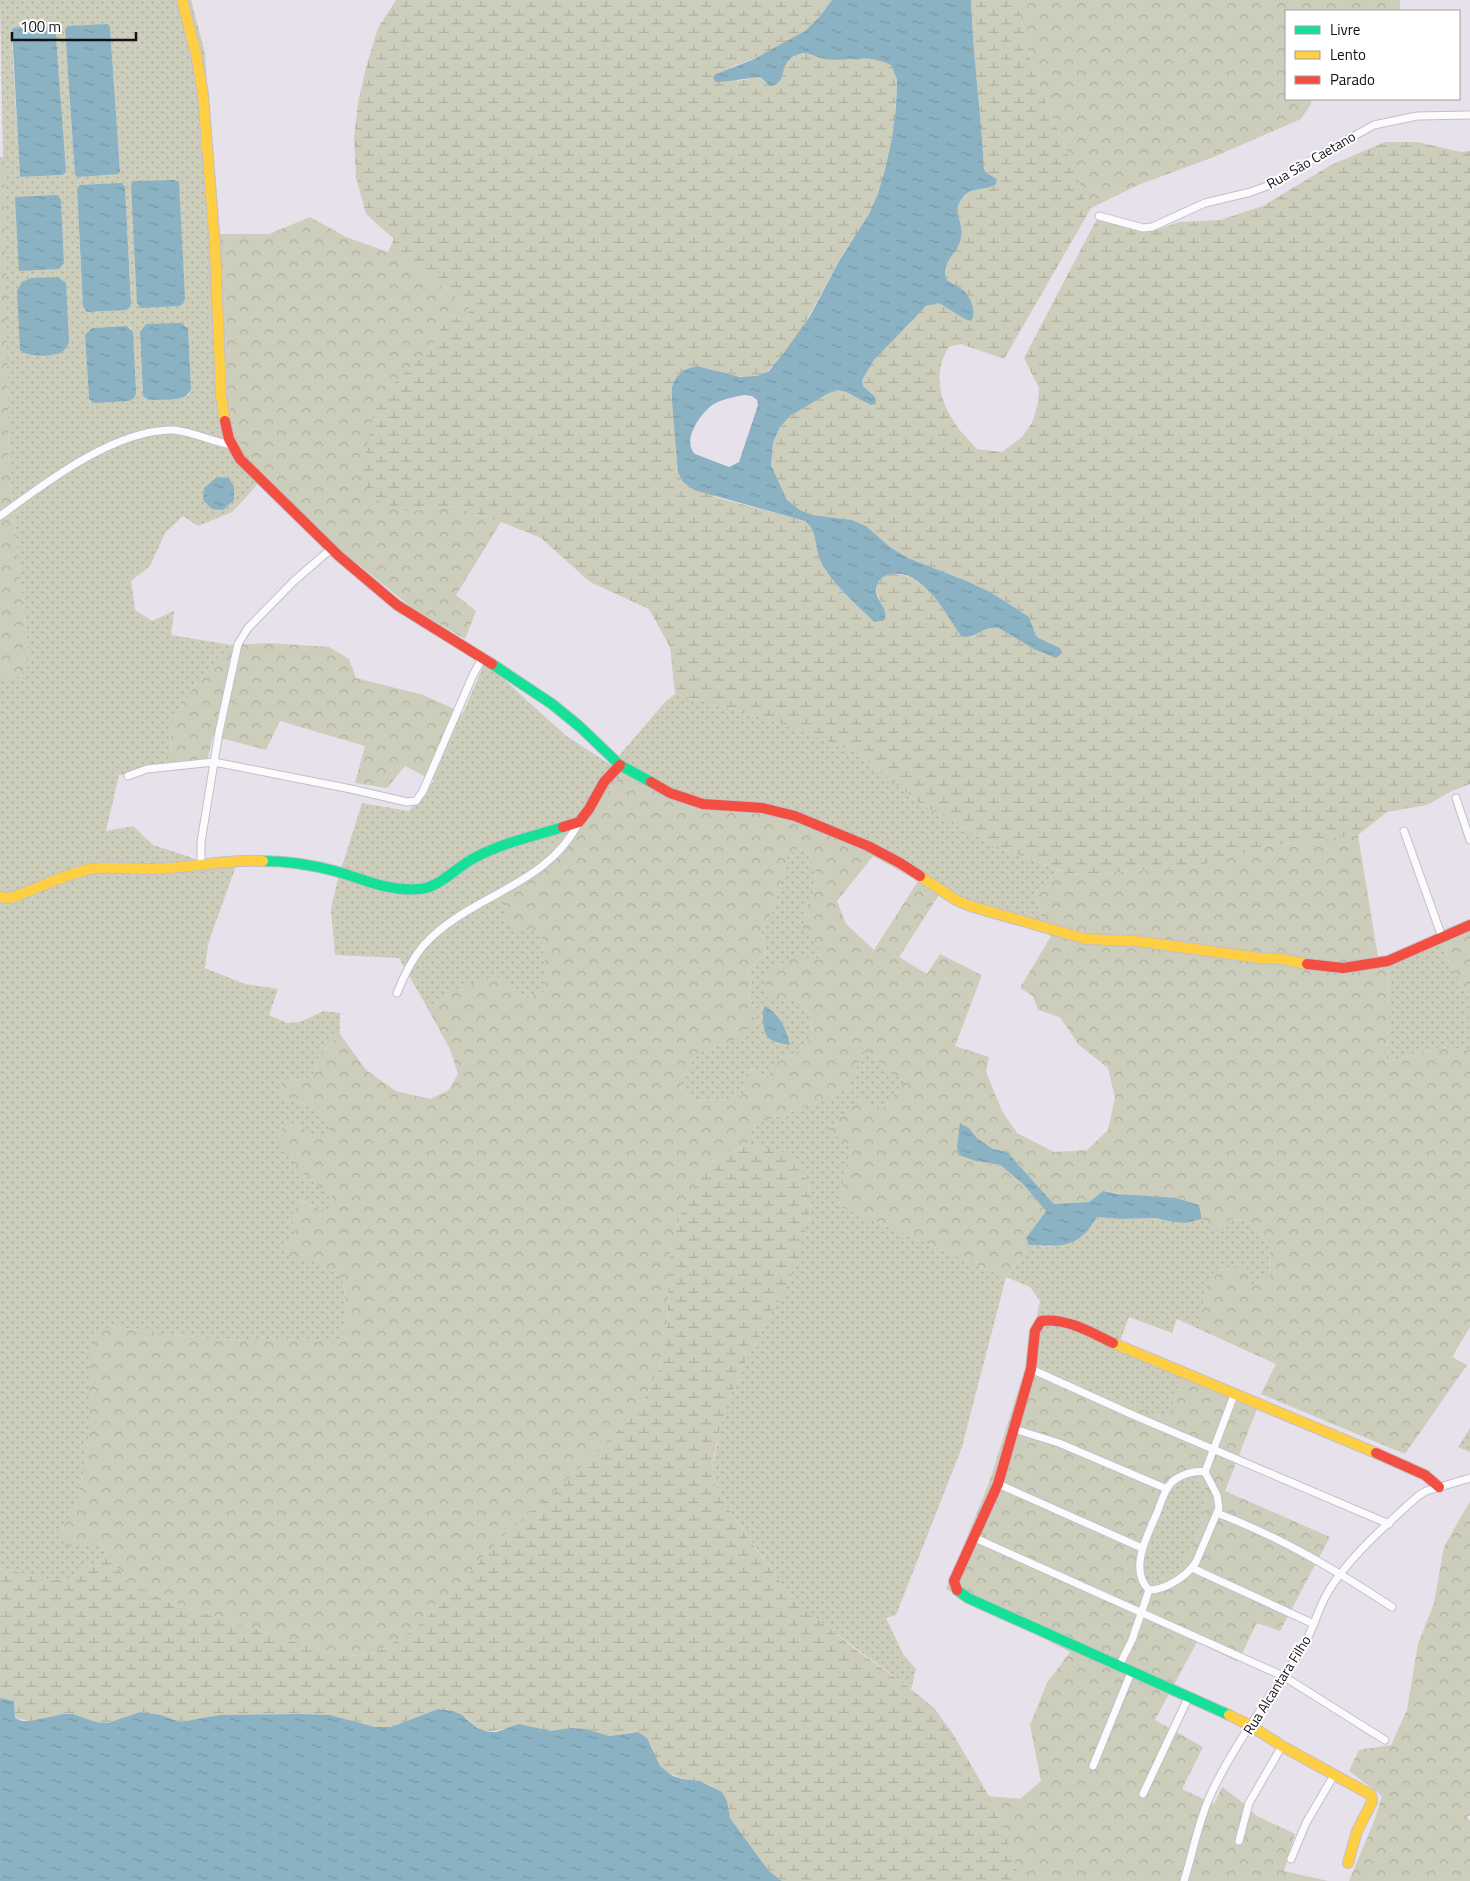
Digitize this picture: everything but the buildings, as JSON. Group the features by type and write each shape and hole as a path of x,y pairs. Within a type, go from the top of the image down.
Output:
{"street":[{"path":"182,0 196,54 203,94 214,247 222,409 232,445 240,458 331,549 397,605 483,658 552,704 620,765 670,793 714,806 774,810 795,816 868,846 900,863 970,906 1093,940 1136,941 1260,958 1281,959 1324,968 1343,968 1388,961 1470,925"},
{"name":"Rua São Caetano","path":"1099,216 1143,228 1157,225 1205,203 1251,192 1275,183 1374,124 1416,116 1470,115"},
{"path":"0,516 78,463 122,440 171,430 182,431 215,442 232,445"},
{"path":"201,864 201,842 219,732 240,639 294,581 331,549"},
{"path":"128,776 147,769 214,762 407,802 416,801 423,791 473,675 483,658"},
{"path":"397,993 425,944 454,920 542,868 560,851 589,809 604,782 620,765"},
{"path":"1456,798 1470,840"},
{"path":"0,897 10,898 92,869 148,869 243,860 279,860 333,871 398,890 417,890 434,884 473,858 488,851 579,822"},
{"path":"1404,831 1442,937"},
{"path":"1348,1863 1357,1831 1366,1815 1372,1798 1366,1792 1282,1746 1251,1726 1120,1664 968,1598 956,1591 954,1582 998,1484 1031,1369 1037,1326 1041,1321 1057,1320 1408,1467 1425,1475 1439,1487"},
{"path":"1031,1369 1133,1415 1389,1524"},
{"path":"1149,1590 1159,1589 1170,1584 1192,1568 1196,1562 1217,1513 1219,1503 1205,1472 1234,1394"},
{"path":"1014,1429 1059,1443 1167,1489"},
{"path":"1149,1590 1144,1584 1140,1566 1142,1548 1167,1489 1178,1477 1205,1472"},
{"name":"Rua Alcantara Filho","path":"1184,1881 1208,1801 1217,1782 1283,1676 1305,1645 1327,1593 1341,1574 1418,1496 1426,1491 1470,1478"},
{"path":"998,1484 1142,1548"},
{"path":"1217,1513 1299,1549 1392,1607"},
{"path":"975,1538 1283,1676 1385,1740"},
{"path":"1192,1568 1314,1624"},
{"path":"1120,1664 1132,1640 1149,1590"},
{"path":"1093,1766 1132,1670"},
{"path":"1143,1794 1189,1696"},
{"path":"1239,1842 1249,1803 1282,1746"},
{"path":"1291,1859 1306,1823 1334,1775"}],"green space":[{"path":"0,0 191,0 205,53 228,397 235,433 263,477 232,512 198,526 183,516 165,533 150,566 131,581 135,610 152,621 174,611 171,635 231,645 199,678 170,726 173,770 119,775 106,831 133,826 153,845 190,857 210,866 237,863 208,944 205,968 245,984 278,989 269,1015 287,1023 300,1022 324,1011 340,1013 340,1034 320,1054 312,1078 284,1079 279,1097 318,1108 331,1130 301,1172 332,1196 330,1213 301,1200 296,1234 285,1246 321,1262 343,1280 348,1325 336,1343 247,1341 161,1334 112,1326 90,1426 85,1465 76,1506 60,1532 100,1542 107,1555 69,1579 50,1580 0,1568 0,678 20,677 29,662 9,470","holes":["108,24 110,27 120,171 78,177 75,175 65,29","12,42 66,172 63,175 20,177","123,184 125,186 131,303 130,307 126,310 88,312 83,307 77,188 81,185","58,195 61,200 64,263","146,324 186,325 188,328 191,389 189,395 143,396 140,332","127,326 131,328 89,399 85,335 92,328"]},
{"path":"396,0 832,0 813,23 798,36 770,51 731,67 737,81 760,77 767,84 789,60 797,54 805,53 815,56 878,59 891,65 897,79 895,119 889,158 878,195 860,229 839,260 803,326 780,359 768,370 757,376 735,376 697,366 672,402 675,427 715,497 805,521 812,529 818,555 831,578 875,622 882,621 885,612 876,590 877,585 883,578 892,574 915,580 925,587 941,605 961,636 971,637 981,630 997,627 1015,637 1060,648 1036,636 1029,617 992,593 908,558 890,547 866,526 852,520 812,515 800,510 787,500 771,465 773,443 780,427 790,416 836,390 846,392 857,398 875,397 863,386 862,380 874,360 920,311 932,303 939,303 947,307 963,290 948,281 945,276 945,267 959,239 959,204 967,193 996,184 997,180 987,174 984,169 971,0 1017,0 1028,50 1040,89 1078,177 1081,192 1091,208 1004,359 961,344 949,347 944,356 941,366 940,385 945,404 956,426 977,449 1002,452 1022,437 1032,423 1038,403 1039,388 1024,358 1100,213 1149,232 1180,222 1220,220 1263,206 1331,165 1385,142 1417,142 1461,152 1470,151 1470,784 1452,791 1427,805 1387,812 1358,835 1267,846 1194,867 1072,875 998,847 921,804 853,751 769,719 675,694 670,647 649,609 590,582 541,538 453,506 399,512 374,498 360,478 374,412 388,389 432,347 447,316 466,320 470,308 448,291 388,252 394,239 366,214 356,177 354,139 358,102 378,28"},
{"path":"1017,0 1400,0 1400,10 1285,10 1285,100 1311,100 1311,104 1301,119 1211,158 1138,185 1091,208 1081,192 1078,177 1040,89 1028,50"},
{"path":"0,157 4,157 9,470 29,662 20,677 0,678"},
{"path":"310,217 346,237 388,252 448,291 470,308 466,320 447,316 432,347 388,389 399,512 453,506 501,522 456,595 476,611 465,639 412,608 331,542 263,477 235,433 228,397 217,234 269,234"},
{"path":"268,643 329,647 349,659 356,678 423,695 463,713 434,781 405,766 387,788 355,783 365,746 280,721 266,750 213,736 206,767 173,770 170,726 199,678 231,645"},
{"path":"485,662 565,735 611,765 665,702 675,694 769,719 853,751 921,804 998,847 1058,870 1036,892 1045,933 973,912 939,895 918,881 855,846 769,815 694,809 623,775 560,856 502,896 541,931 546,973 544,992 525,997 452,992 428,1009 399,958 335,955 331,909 338,879 362,803 409,811 434,781"},
{"path":"622,774 694,809 769,815 798,822 874,855 837,901 846,924 874,950 918,881 939,895 899,957 927,974 940,954 982,975 955,1046 989,1057 986,1072 1002,1111 1017,1133 1054,1152 1087,1150 1108,1130 1115,1098 1108,1068 1078,1044 1060,1017 1038,1010 1033,996 1020,988 1051,936 1045,933 1036,892 1058,870 1072,875 1194,867 1267,846 1358,835 1380,969 1389,966 1387,1062 1441,1047 1470,1050 1470,1327 1452,1357 1467,1365 1405,1454 1261,1394 1276,1364 1199,1329 1206,1288 1223,1264 1247,1269 1252,1287 1270,1276 1269,1244 1246,1220 1231,1219 1216,1231 1202,1219 1199,1205 1103,1191 1089,1202 1054,1204 1007,1152 993,1149 977,1138 969,1128 961,1124 957,1147 976,1161 1000,1165 1023,1184 1046,1211 1026,1238 1029,1245 1020,1260 1006,1277 839,1206 851,1146 828,1130 858,1098 883,1109 905,1081 863,1051 849,1089 753,1125 746,1146 718,1158 700,1176 686,1203 675,1232 670,1258 665,1345 656,1375 640,1405 622,1426 564,1483 495,1544 451,1594 401,1638 369,1654 348,1655 327,1652 170,1602 132,1585 107,1555 100,1542 65,1547 60,1532 76,1506 85,1465 90,1426 90,1359 95,1334 112,1326 161,1334 247,1341 336,1342 348,1324 343,1280 321,1262 288,1257 285,1246 296,1234 291,1217 300,1200 330,1213 332,1196 301,1172 277,1137 287,1121 324,1139 330,1130 318,1108 279,1097 283,1079 312,1078 320,1054 340,1034 366,1070 396,1091 430,1099 449,1090 458,1074 450,1049 428,1009 452,992 496,976 525,997 543,992 546,973 541,931 509,929 502,896 560,856","holes":["798,848 809,854 816,873 813,895 803,914 803,931 817,941 819,960 798,956 765,972 765,997 796,998 811,1016 812,1036 805,1049 787,1056 774,1065 767,1079 753,1068 744,1077 743,1095 725,1099 693,1101 683,1092 681,1079 698,1053 736,1040 754,1022 753,1007 749,997 752,980 748,968 766,955 761,929 773,911 787,857"]},
{"path":"797,848 809,854 816,873 813,895 803,914 817,941 819,960 765,972 765,996 796,998 811,1016 812,1036 805,1049 787,1056 767,1079 753,1068 744,1077 743,1095 725,1099 693,1101 683,1092 681,1079 698,1053 736,1040 753,1007 749,997 752,980 748,968 766,955 761,929 773,911 787,857"},
{"path":"1470,930 1470,999 1448,960 1444,941"},
{"path":"1444,941 1448,960 1470,999 1470,1050 1441,1047 1387,1062 1389,966"},
{"path":"863,1051 905,1081 883,1109 828,1130 851,1146 839,1206 1006,1277 962,1447 896,1615 886,1618 903,1654 916,1669 911,1689 826,1626 802,1606 781,1583 727,1507 715,1483 712,1470 720,1428 731,1395 743,1366 774,1309 809,1218 811,1198 808,1184 760,1147 746,1146 752,1125 813,1104"},
{"path":"746,1146 776,1149 791,1156 801,1168 808,1184 811,1198 809,1218 790,1280 743,1366 731,1395 714,1454 712,1470 715,1483 727,1507 745,1533 781,1583 802,1606 855,1649 911,1689 935,1709 953,1734 989,1796 1004,1829 1021,1881 782,1881 769,1871 730,1818 712,1786 667,1772 659,1764 649,1743 633,1732 609,1736 576,1728 550,1731 503,1729 488,1732 477,1728 467,1718 453,1711 438,1709 391,1727 375,1727 330,1715 301,1714 220,1715 180,1722 161,1715 140,1712 108,1723 96,1722 73,1714 63,1714 30,1721 15,1718 14,1701 0,1698 0,1568 50,1580 69,1579 107,1555 132,1585 170,1602 327,1652 355,1655 369,1654 401,1638 419,1624 451,1594 495,1544 564,1483 622,1426 640,1405 656,1375 665,1345 670,1258 675,1232 686,1203 700,1176 709,1166 725,1154"},
{"path":"1097,1217 1120,1219 1156,1218 1186,1223 1202,1219 1216,1231 1231,1219 1246,1220 1269,1244 1270,1276 1251,1288 1206,1288 1199,1329 1177,1319 1172,1333 1129,1317 1117,1349 1184,1378 1166,1419 1027,1362 1040,1301 1030,1287 1006,1277 1029,1245 1051,1247 1092,1226"},
{"path":"1027,1362 1166,1419 1184,1378 1257,1409 1225,1491 1330,1537 1280,1631 1257,1623 1238,1662 1197,1642 1155,1720 1203,1747 1182,1789 1214,1804 1222,1787 1257,1816 1295,1834 1284,1871 1328,1881 1021,1881 1004,1829 989,1796 1020,1799 1041,1781 1030,1725 1047,1683 1070,1652 946,1589 990,1480","holes":["1191,1477 1199,1479 1206,1491 1205,1513 1195,1542 1177,1573 1154,1583 1146,1580 1144,1559 1169,1494 1179,1480"]},
{"path":"1470,1428 1470,1452 1458,1447"},
{"path":"1191,1477 1199,1479 1206,1490 1205,1513 1195,1542 1177,1573 1154,1583 1146,1580 1144,1559 1169,1494 1179,1480"},
{"path":"1470,1501 1470,1815 1467,1817 1470,1821 1470,1881 1349,1881 1375,1819 1382,1796 1349,1771 1359,1750 1391,1745 1407,1710 1418,1644 1434,1603 1444,1547"}],"water":[{"path":"832,0 971,0 984,169 986,173 997,180 996,184 992,186 968,193 960,202 958,212 961,237 946,268 947,280 964,291 971,301 973,318 971,321 939,303 926,306 874,360 862,380 863,386 875,397 876,404 871,405 846,392 836,390 827,394 790,416 780,427 773,443 771,465 787,500 800,510 812,515 852,520 866,526 890,547 908,558 992,593 1029,617 1036,636 1060,648 1062,653 1056,658 1034,649 997,627 992,627 969,637 961,636 940,604 922,584 911,577 900,574 888,575 881,578 878,582 876,593 884,609 885,617 883,621 874,622 837,585 825,569 820,560 812,529 805,521 694,490 683,482 678,472 672,402 672,387 676,378 684,370 697,366 740,377 757,376 769,371 810,316 839,261 869,214 878,194 892,139 896,107 897,79 891,65 874,59 835,60 803,53 789,60 784,68 781,79 775,85 770,86 760,77 720,82 716,82 713,78 714,75 754,59 805,31","holes":["744,395 752,396 757,400 758,405 739,462 729,467 695,454 691,448 691,435 704,413 717,402 728,398"]},
{"path":"108,24 110,27 120,172 118,174 78,177 75,175 65,29 68,26"},
{"path":"55,25 66,172 63,175 20,177 12,30 13,28"},
{"path":"174,180 179,182 185,299 180,306 141,308 137,303 131,184 134,181"},
{"path":"121,183 125,186 130,307 126,310 87,312 83,307 77,188 80,185"},
{"path":"58,195 61,200 64,263 59,269 19,271 15,197"},
{"path":"58,277 66,283 69,342 64,350 58,354 40,356 23,352 20,350 17,291 22,282 31,278"},
{"path":"181,323 188,328 191,389 179,398 149,400 143,396 140,332 146,324"},
{"path":"127,326 133,332 136,393 134,398 129,401 95,403 89,399 85,335 92,328"},
{"path":"217,477 229,478 234,487 234,500 223,510 212,509 203,500 204,488"},
{"path":"765,1006 782,1022 790,1045 774,1041 765,1033 763,1012"},
{"path":"960,1123 969,1128 977,1138 993,1149 1007,1152 1054,1204 1089,1202 1103,1191 1118,1194 1176,1198 1199,1205 1202,1219 1186,1223 1156,1218 1120,1219 1097,1217 1083,1235 1069,1243 1051,1246 1029,1245 1026,1238 1046,1211 1023,1184 1000,1165 976,1161 959,1155 957,1147"},
{"path":"0,1698 14,1701 15,1718 22,1721 73,1714 96,1722 108,1723 140,1712 161,1715 180,1722 220,1715 301,1714 330,1715 375,1727 391,1727 438,1709 453,1711 462,1715 477,1728 488,1732 496,1732 519,1724 550,1731 571,1728 585,1729 609,1736 638,1732 647,1738 660,1766 673,1776 700,1781 722,1792 727,1801 730,1818 769,1871 782,1881 0,1881"}],"traffic: fast":[{"path":"492,664 552,704 579,726 620,765 651,782"},
{"path":"263,861 308,865 387,887 420,889 435,884 486,852 563,827"},
{"path":"957,1590 968,1598 1229,1715"}],"traffic: slow":[{"path":"182,0 196,54 203,94 215,247 221,396 225,421"},
{"path":"0,897 10,898 69,875 97,868 162,869 234,861 263,861"},
{"path":"920,876 956,900 970,906 1086,939 1136,941 1307,964"},
{"path":"1113,1343 1376,1453"},
{"path":"1229,1715 1371,1795 1372,1802 1357,1831 1348,1863"}],"traffic: jam":[{"path":"225,421 229,439 240,459 339,556 397,605 492,664"},
{"path":"563,827 579,822 589,809 604,782 620,765"},
{"path":"651,782 670,793 703,804 763,808 795,816 868,846 920,876"},
{"path":"1307,964 1343,968 1388,961 1470,925"},
{"path":"957,1590 954,1581 998,1484 1031,1369 1035,1331 1041,1321 1050,1320 1069,1324 1113,1343"},
{"path":"1376,1453 1425,1475 1439,1487"}]}
